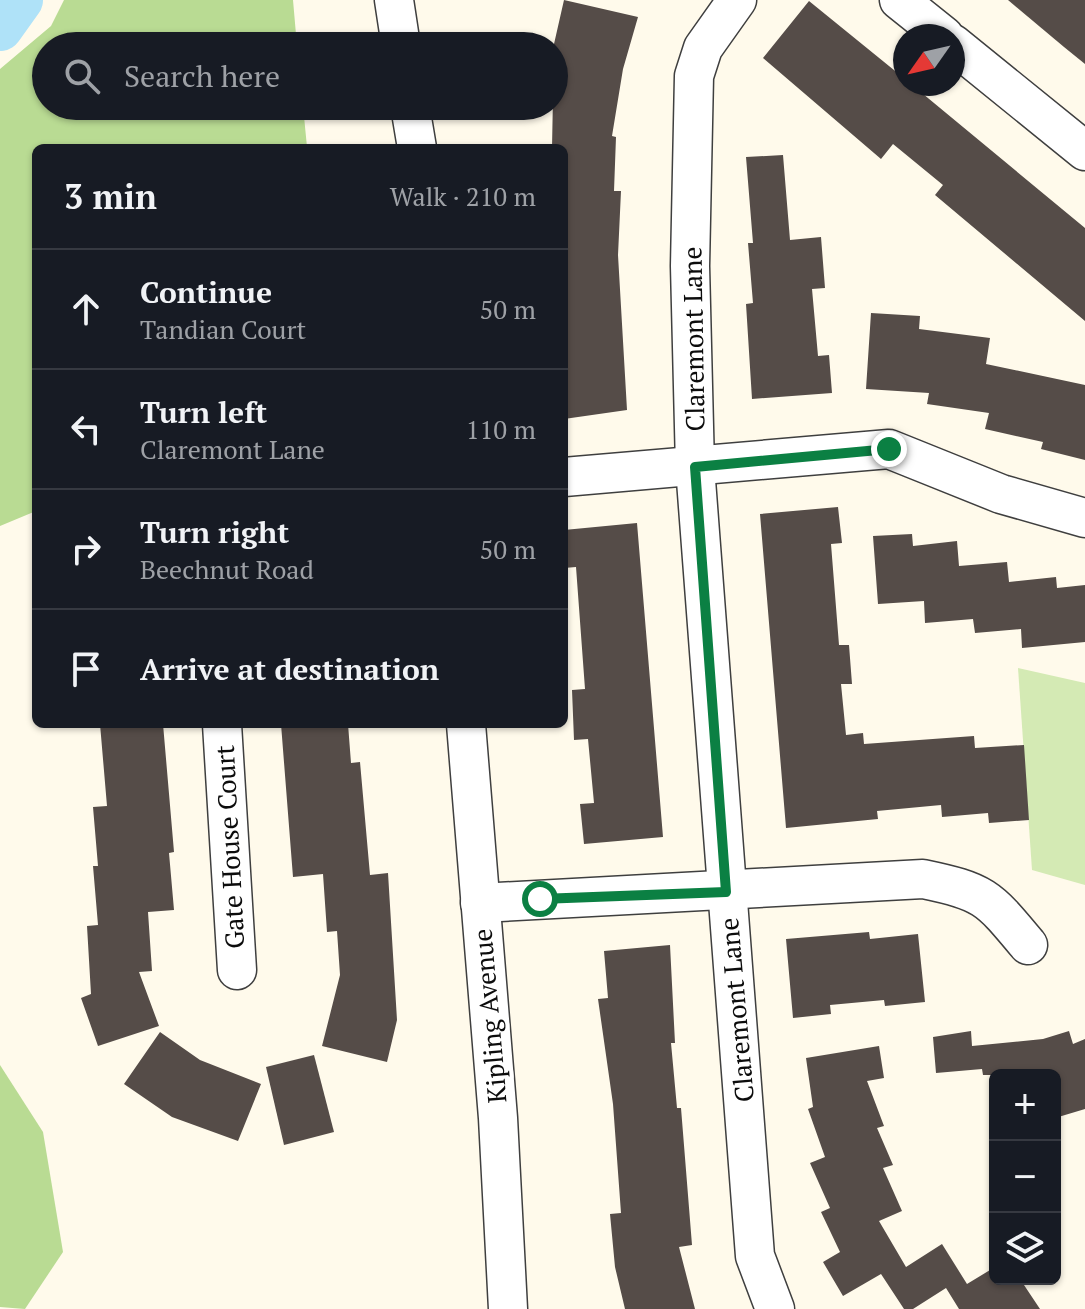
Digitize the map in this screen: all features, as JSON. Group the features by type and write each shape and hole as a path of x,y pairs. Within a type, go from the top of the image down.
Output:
{"street":[{"path":"394,0 399,32"},
{"name":"Claremont Lane","path":"737,0 703,48 694,76 690,266 695,467 755,1256 775,1309"},
{"path":"899,0 929,24"},
{"path":"965,54 1085,151"},
{"path":"412,120 416,144"},
{"path":"568,477 889,449 1001,494 1085,518"},
{"name":"Gate House Court","path":"222,728 237,970"},
{"name":"Kipling Avenue","path":"466,728 498,1118 508,1309"},
{"path":"480,903 923,879 962,887 991,900 1028,945"}],"green space":[{"path":"64,0 293,0 296,32 44,32 51,26"},
{"path":"32,42 32,120 304,120 307,144 32,144 32,513 0,526 0,69"},
{"path":"1018,668 1085,683 1085,885 1032,870"},
{"path":"0,1065 43,1132 63,1252 25,1309 0,1307"}],"building":[{"path":"564,0 638,17 623,69 612,136 616,137 614,191 621,191 618,255 627,410 568,418 568,144 552,144 553,120 568,120 568,32 557,32"},
{"path":"1008,0 1085,0 1085,64 1064,47"},
{"path":"809,1 893,69 893,96 926,96 1085,228 1085,321 935,195 943,185 893,144 881,159 763,58"},
{"path":"783,155 790,240 821,237 825,288 812,289 818,356 829,355 832,393 752,399 746,304 753,303 748,243 753,243 746,157"},
{"path":"871,313 920,316 919,329 990,338 986,364 1085,385 1085,460 1041,449 1043,442 985,429 989,413 927,404 929,393 866,389"},
{"path":"838,507 842,543 831,544 839,645 849,645 852,684 841,684 846,735 863,733 864,744 974,736 975,748 1024,745 1029,820 989,823 988,813 942,817 941,805 877,811 878,819 786,828 760,514"},
{"path":"637,523 663,837 584,844 580,804 594,803 588,739 574,740 572,690 585,689 576,567 568,568 568,530"},
{"path":"912,534 913,546 957,541 959,566 1007,562 1009,582 1056,577 1057,588 1085,585 1085,642 1022,648 1021,629 975,633 973,619 925,623 924,601 878,604 873,536"},
{"path":"100,728 163,728 174,852 169,853 174,910 148,912 152,971 139,972 159,1026 98,1046 81,998 91,994 87,926 98,925 93,866 98,866 93,807 107,806"},
{"path":"281,728 348,728 351,763 360,762 370,875 388,873 397,1020 387,1062 322,1046 340,975 337,931 327,932 323,874 293,877"},
{"path":"869,932 870,939 918,934 925,1002 885,1006 884,1000 830,1005 831,1014 793,1018 786,939"},
{"path":"670,945 675,1043 671,1043 677,1108 681,1108 692,1245 679,1247 695,1309 625,1309 615,1267 610,1214 621,1213 613,1104 598,999 608,998 604,951"},
{"path":"971,1031 972,1046 1043,1039 1069,1031 1073,1044 1085,1039 1085,1109 1061,1116 1061,1069 989,1069 989,1075 983,1075 982,1069 936,1073 933,1037"},
{"path":"160,1032 200,1060 261,1084 238,1141 172,1117 124,1084"},
{"path":"879,1046 884,1078 867,1081 884,1126 877,1128 893,1165 883,1168 902,1211 879,1221 906,1267 942,1244 967,1284 989,1271 989,1285 1024,1285 1040,1309 959,1309 946,1288 913,1309 904,1309 881,1274 843,1296 823,1262 840,1252 821,1212 830,1208 810,1163 825,1157 808,1109 813,1107 806,1058"},
{"path":"314,1055 334,1132 284,1145 266,1067"}],"waterway":[{"path":"0,28 20,0"}],"route":[{"path":"540,899 726,892 695,467 889,449"}]}
